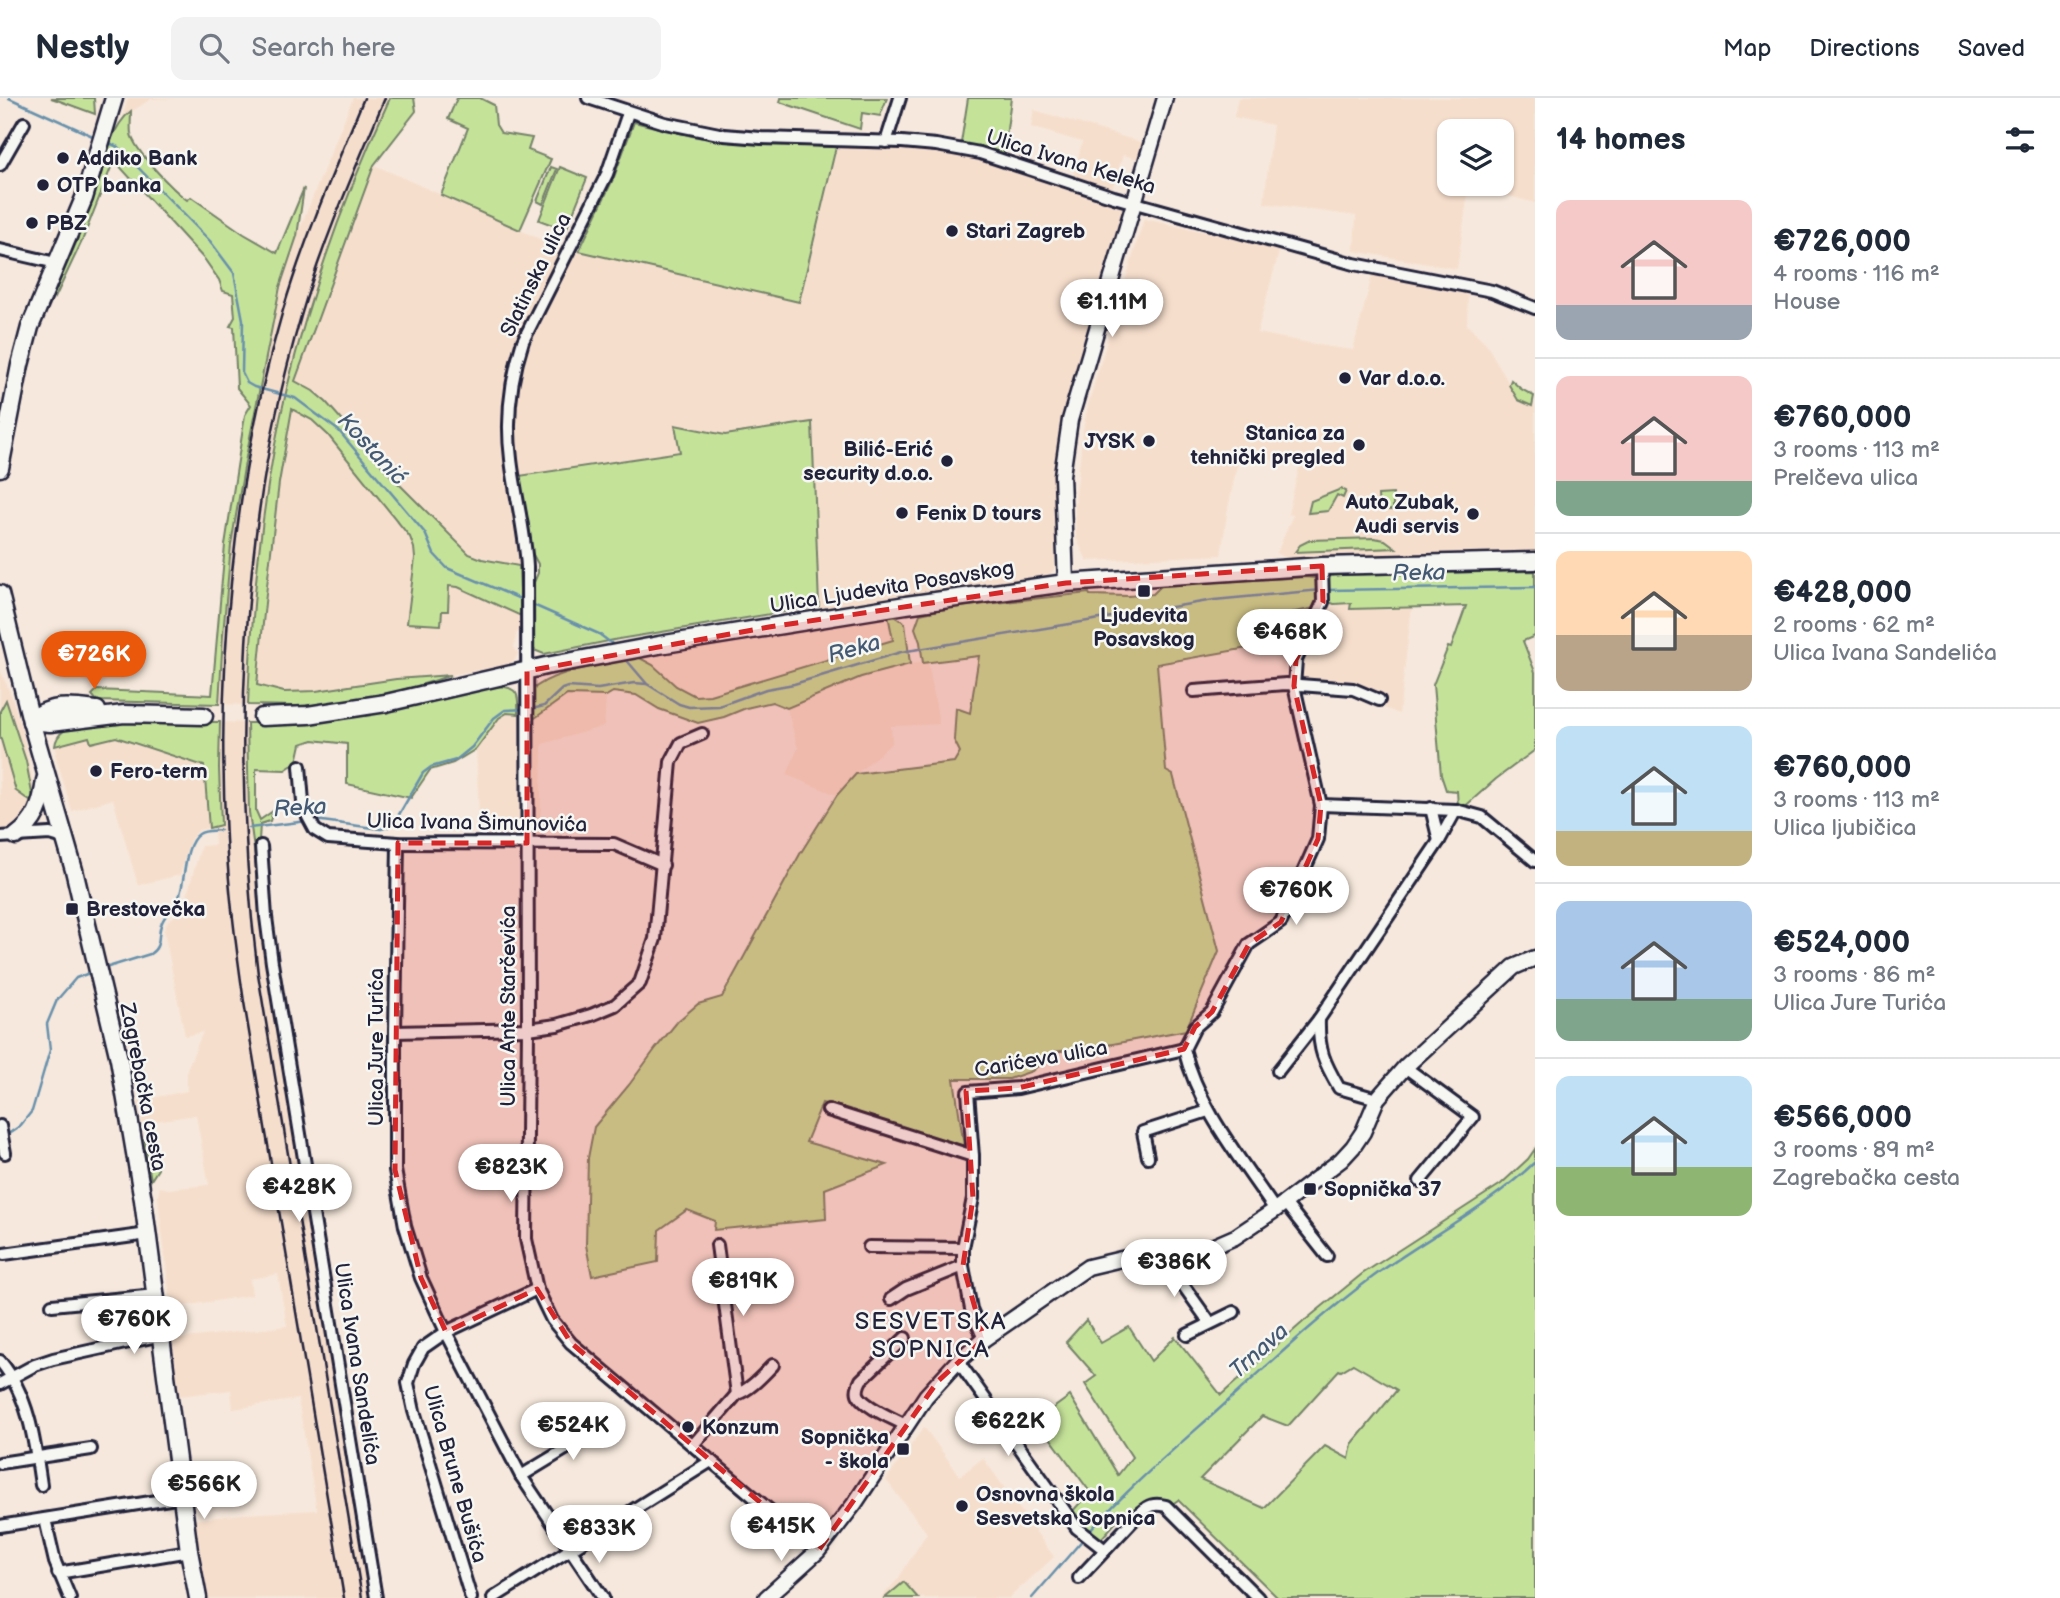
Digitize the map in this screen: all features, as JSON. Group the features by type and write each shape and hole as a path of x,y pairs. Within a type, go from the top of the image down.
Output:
{"main road":[{"path":"0,468 24,345 84,198 114,98"},
{"name":"Ulica Ljudevita Posavskog","path":"262,717 320,713 386,703 527,671 633,651 906,605 1066,583 1535,561"},
{"name":"Zagrebačka cesta","path":"0,594 31,721 66,840 119,1059 148,1234 189,1551 198,1598"},
{"path":"23,691 63,714"},
{"path":"8,837 29,825 37,813 51,734 63,714"},
{"path":"31,721 46,723 63,714 204,716"}],"street":[{"name":"Ulica Ivana Keleka","path":"588,98 664,123 734,136 936,145 980,153 1114,197 1354,264 1492,291 1535,308"},
{"path":"886,142 900,98"},
{"path":"1066,583 1062,475 1070,420 1163,98"},
{"name":"Slatinska ulica","path":"527,671 525,541 509,439 510,405 517,363 530,325 607,174 628,113"},
{"path":"0,165 24,123"},
{"path":"0,250 56,263"},
{"path":"1322,572 1323,602 1296,660 1294,686 1321,804 1318,839 1281,922 1249,944 1213,1012 1195,1027 1184,1049 1189,1069 1208,1111 1280,1206 1327,1256"},
{"name":"Ulica Ante Starčevića","path":"527,671 526,1240 537,1289 552,1320 571,1343 818,1551"},
{"path":"1194,691 1286,684 1353,689 1379,699"},
{"path":"395,1032 528,1029 557,1025 591,1016 615,1005 640,983 655,939 671,762 681,743 702,734"},
{"name":"Ulica Ivana Šimunovića","path":"300,766 303,802 310,820 315,830 328,838 398,843 614,844 663,865"},
{"path":"1321,804 1456,810 1482,817 1535,861"},
{"path":"1431,808 1439,841"},
{"path":"1278,1071 1319,1019 1439,841 1456,810"},
{"path":"8,837 53,834 66,840"},
{"name":"Ulica Jure Turića","path":"398,843 395,1170 405,1226 421,1279 520,1476 603,1598"},
{"name":"Ulica Ivana Sandelića","path":"261,846 272,963 376,1598"},
{"path":"766,1598 818,1551 855,1503 938,1381 984,1339 1088,1267 1134,1256 1189,1257 1235,1237 1280,1206 1341,1160 1353,1147 1363,1132 1377,1099 1405,1067 1514,967 1535,958"},
{"path":"1319,1019 1318,1036 1324,1062 1339,1088 1377,1099"},
{"name":"Carićeva ulica","path":"984,1339 971,1309 963,1266 963,1248 973,1198 968,1092 1018,1088 1184,1049"},
{"path":"1405,1067 1473,1117 1420,1181"},
{"path":"828,1110 973,1156"},
{"path":"1148,1157 1143,1132 1208,1111"},
{"path":"1,1128 4,1149"},
{"path":"4,1254 148,1234"},
{"path":"717,1245 737,1394"},
{"path":"869,1247 963,1248"},
{"path":"1163,1256 1210,1323"},
{"path":"891,1299 906,1289 963,1266"},
{"name":"Ulica Brune Bušića","path":"471,1598 408,1384 414,1364 423,1348 446,1332 537,1289"},
{"path":"52,1305 156,1296"},
{"path":"1187,1335 1234,1312"},
{"path":"0,1384 35,1365 53,1359 161,1335"},
{"path":"905,1338 860,1380 857,1389 860,1398 868,1405 907,1426"},
{"path":"0,1361 11,1377 28,1415 41,1485"},
{"path":"958,1361 1077,1528 1105,1550"},
{"path":"693,1445 737,1394 744,1392 773,1365"},
{"path":"520,1476 610,1422"},
{"path":"0,1463 91,1448"},
{"path":"493,1598 711,1461"},
{"path":"0,1525 182,1497"},
{"path":"1079,1578 1149,1506 1157,1503 1166,1506 1258,1598"},
{"path":"46,1520 58,1573 70,1598"},
{"path":"58,1573 189,1551"}],"highlighted area":[{"path":"1322,566 1323,602 1296,660 1294,686 1321,805 1318,839 1281,922 1249,944 1212,1012 1195,1027 1184,1049 1018,1088 966,1091 973,1198 963,1266 984,1339 938,1381 818,1551 571,1343 537,1289 446,1332 421,1278 395,1170 398,843 527,843 527,671 769,627 1066,583"}],"shaded area":[{"path":"128,98 177,98 151,99 123,117"},
{"path":"353,98 390,98 367,147 344,207 286,389 274,447 254,596 248,705 219,704 231,545 255,403 280,287 297,236"},
{"path":"1238,98 1535,98 1535,203 1509,196 1514,196 1514,119 1437,119 1437,196 1467,196 1457,269 1354,251 1356,216 1264,203 1273,125 1234,117"},
{"path":"1034,110 1147,144 1143,160 1123,155 1111,192 1073,179 1082,142 1031,127"},
{"path":"837,145 934,149 981,157 1117,203 1123,209 1125,216 1057,477 1056,553 1054,569 1047,577 1036,582 966,588 820,614 812,422 725,435 676,425 681,452 519,476 515,463 513,415 521,361 529,337 575,250 799,302"},
{"path":"374,165 562,249 513,346 509,369 502,452 519,566 469,554 392,477 326,402 295,381"},
{"path":"1144,219 1280,248 1257,333 1353,350 1373,272 1468,289 1467,325 1486,343 1518,400 1535,406 1535,556 1293,562 1277,553 1293,515 1288,514 1300,464 1239,456 1221,555 1087,561 1076,537 1075,506 1083,430 1088,405"},
{"path":"292,408 312,420 328,435 410,537 415,558 408,623 447,611 449,586 458,587 521,616 521,630 516,634 514,648 518,653 514,661 503,666 451,675 316,691 283,692 257,686 279,483"},
{"path":"1317,601 1351,603 1351,609 1412,606 1399,714 1357,696 1289,674 1282,617 1314,608"},
{"path":"888,615 894,640 710,695 695,696 676,686 653,665 638,657 773,632"},
{"path":"928,662 939,724 891,726 892,743 856,774 837,795 787,775 798,748 787,708 861,677"},
{"path":"0,670 12,697 26,745 36,801 18,830 0,832"},
{"path":"567,695 606,696 604,726 542,744 540,836 480,835 476,749 499,718 507,713 535,718"},
{"path":"220,722 247,723 251,839 272,1010 371,1598 206,1598 201,1575 193,1520 317,1510 298,1399 233,1409 231,1390 178,1396 171,1340 287,1326 278,1274 250,1279 252,1295 171,1308 158,1196 160,1187 168,1189 209,1185 196,1115 142,1123 138,1101 187,1091 187,1069 203,1032 185,1036 164,930 168,921 180,912 185,902 201,846 215,845 214,827 221,825"},
{"path":"89,737 91,743 116,737 204,766 209,828 199,830 190,840 180,875 138,885 113,799 72,811 55,746"},
{"name":"Osnovna škola Sesvetska Sopnica","path":"924,1427 960,1476 983,1458 1054,1557 1009,1598 881,1598 898,1579 927,1533 886,1480"}],"green space":[{"path":"51,98 94,98 95,114 57,100"},
{"path":"390,98 414,98 416,111 374,165 295,381 326,402 392,477 469,554 519,566 521,616 458,587 449,586 448,611 442,611 441,625 407,623 415,558 410,537 328,435 312,420 292,409 279,483 257,685 284,692 316,691 396,679 451,675 396,691 340,702 302,706 248,705 260,546 271,466 287,388 331,241"},
{"path":"457,98 480,98 494,105 496,125 501,133 532,138 528,150 551,159 520,230 441,195 468,128 448,119"},
{"path":"781,98 887,98 880,116 862,113 860,129 780,102"},
{"path":"968,98 1011,98 1004,153 961,143"},
{"path":"131,111 131,134 134,141 172,187 187,200 191,197 277,253 304,188 297,236 280,287 231,545 219,704 97,701 92,695 97,690 212,695 225,545 245,415 251,405 237,388 234,327 230,326 235,317 233,294 223,291 205,260 114,160 82,241 55,298 53,296 87,217 110,142 123,119"},
{"path":"634,122 728,142 836,147 799,302 579,251 614,177"},
{"path":"551,167 557,169 543,204 537,201"},
{"path":"560,167 587,178 566,230 539,220"},
{"path":"1511,380 1534,396 1532,406 1518,400 1509,385"},
{"path":"812,422 819,606 544,654 534,650 532,587 538,573 538,564 531,551 519,476 680,452 675,425 725,435"},
{"path":"1341,489 1346,491 1343,498 1337,495 1328,511 1308,513 1311,501"},
{"path":"1393,494 1393,510 1379,510 1378,495"},
{"path":"1310,540 1385,540 1396,548 1295,552 1300,545"},
{"path":"1535,571 1535,636 1523,641 1535,672 1535,750 1461,810 1458,807 1457,791 1446,790 1441,775 1433,685 1448,647 1451,648 1466,606 1350,609 1351,603 1329,602 1329,578 1341,575"},
{"path":"1306,577 1316,581 1315,608 1282,617 1282,632 1287,641 1157,664 1166,771 1173,775 1219,951 1186,1030 1054,1052 1032,1071 1009,1079 954,1079 964,1146 822,1103 806,1142 887,1165 825,1189 826,1219 714,1230 715,1221 687,1210 659,1230 658,1262 592,1276 586,1245 588,1158 594,1127 678,1021 698,1004 722,997 800,854 837,795 856,774 954,762 960,752 954,740 956,708 970,713 979,656 923,663 915,628 920,614 948,608 1089,593 1128,596 1153,594 1162,585"},
{"path":"888,615 893,615 905,623 910,664 861,677 787,708 772,702 698,723 659,709 636,695 613,692 606,696 567,695 535,718 531,717 531,691 567,673 638,657 653,665 676,686 695,696 710,695 893,640"},
{"path":"497,686 514,690 518,714 507,713 499,718 476,749 453,763 430,770 411,798 347,784 347,744 313,740 301,744 297,762 285,770 256,769 256,811 260,820 273,811 270,821 260,824 257,872 249,812 247,723 429,701"},
{"path":"6,700 26,761 34,804 16,791 0,736 0,711"},
{"path":"90,721 220,722 221,825 209,828 204,766 116,737 91,743 89,737 55,746 63,731"},
{"path":"144,1140 155,1150 158,1169 151,1180"},
{"path":"1535,1149 1535,1598 1278,1598 1178,1500 1171,1505 1166,1501 1151,1501 1134,1515 1127,1510 1101,1539 1070,1514 1090,1492 1037,1420 1070,1396 1118,1475 1132,1457 1085,1384 1096,1376 1066,1342 1086,1320 1101,1343 1129,1327 1151,1361 1175,1337 1221,1395 1362,1274 1501,1184","holes":["1353,1364 1397,1390 1352,1444 1349,1459 1325,1446 1264,1508 1200,1479 1262,1416 1288,1426 1339,1370"]},
{"path":"904,1582 918,1598 885,1598"}],"waterway":[{"name":"Kostanić","path":"9,98 97,138"},
{"name":"Kostanić","path":"107,142 118,147 210,241 234,273 243,320 242,373 247,383 295,398 339,431 425,533 434,554 447,568 525,601"},
{"name":"Reka","path":"1327,590 1535,587"},
{"name":"Reka","path":"532,709 544,706 562,689 568,687 598,689 634,683 647,684 679,704 689,707 719,706 766,689 794,684 901,652 1214,600 1321,590"},
{"name":"Kostanić","path":"531,604 599,634 615,646"},
{"name":"Kostanić","path":"624,657 647,684"},
{"name":"Reka","path":"315,820 381,829 388,827 397,818 423,773 431,767 456,760 472,747 494,718 505,710 526,709"},
{"name":"Reka","path":"249,828 308,821"},
{"name":"Reka","path":"105,968 154,951 162,921 179,897 190,846 199,834 221,830"},
{"name":"Reka","path":"5,1136 20,1126 32,1111 50,1050 47,1024 57,1000 76,978 92,972"},
{"name":"Trnava","path":"1089,1532 1151,1470 1330,1310 1391,1264 1476,1209 1535,1162"},
{"name":"Trnava","path":"1032,1598 1085,1537"}],"railway":[{"path":"344,1598 238,961 226,839 224,706 226,639 240,506 266,374 301,256 364,98"},
{"path":"362,1598 258,974 250,892 243,726 253,559 264,477 280,396 319,260 385,98"}],"place":[{"name":"Addiko Bank","path":"63,158"},
{"name":"OTP banka","path":"43,185"},
{"name":"PBZ","path":"32,223"},
{"name":"Stari Zagreb","path":"952,231"},
{"name":"Var d.o.o.","path":"1345,378"},
{"name":"JYSK","path":"1149,441"},
{"name":"Stanica za tehnički pregled","path":"1359,445"},
{"name":"Bilić-Erić security d.o.o.","path":"947,461"},
{"name":"Fenix D tours","path":"902,513"},
{"name":"Auto Zubak, Audi servis","path":"1473,514"},
{"name":"Ljudevita Posavskog","path":"1144,591"},
{"name":"Fero-term","path":"96,771"},
{"name":"Brestovečka","path":"72,909"},
{"name":"Sopnička 37","path":"1310,1189"},
{"name":"Konzum","path":"688,1427"},
{"name":"Sopnička - škola","path":"903,1449"},
{"name":"Osnovna škola Sesvetska Sopnica","path":"962,1506"}],"district":[{"name":"SESVETSKA SOPNICA","path":"931,1335"}]}
